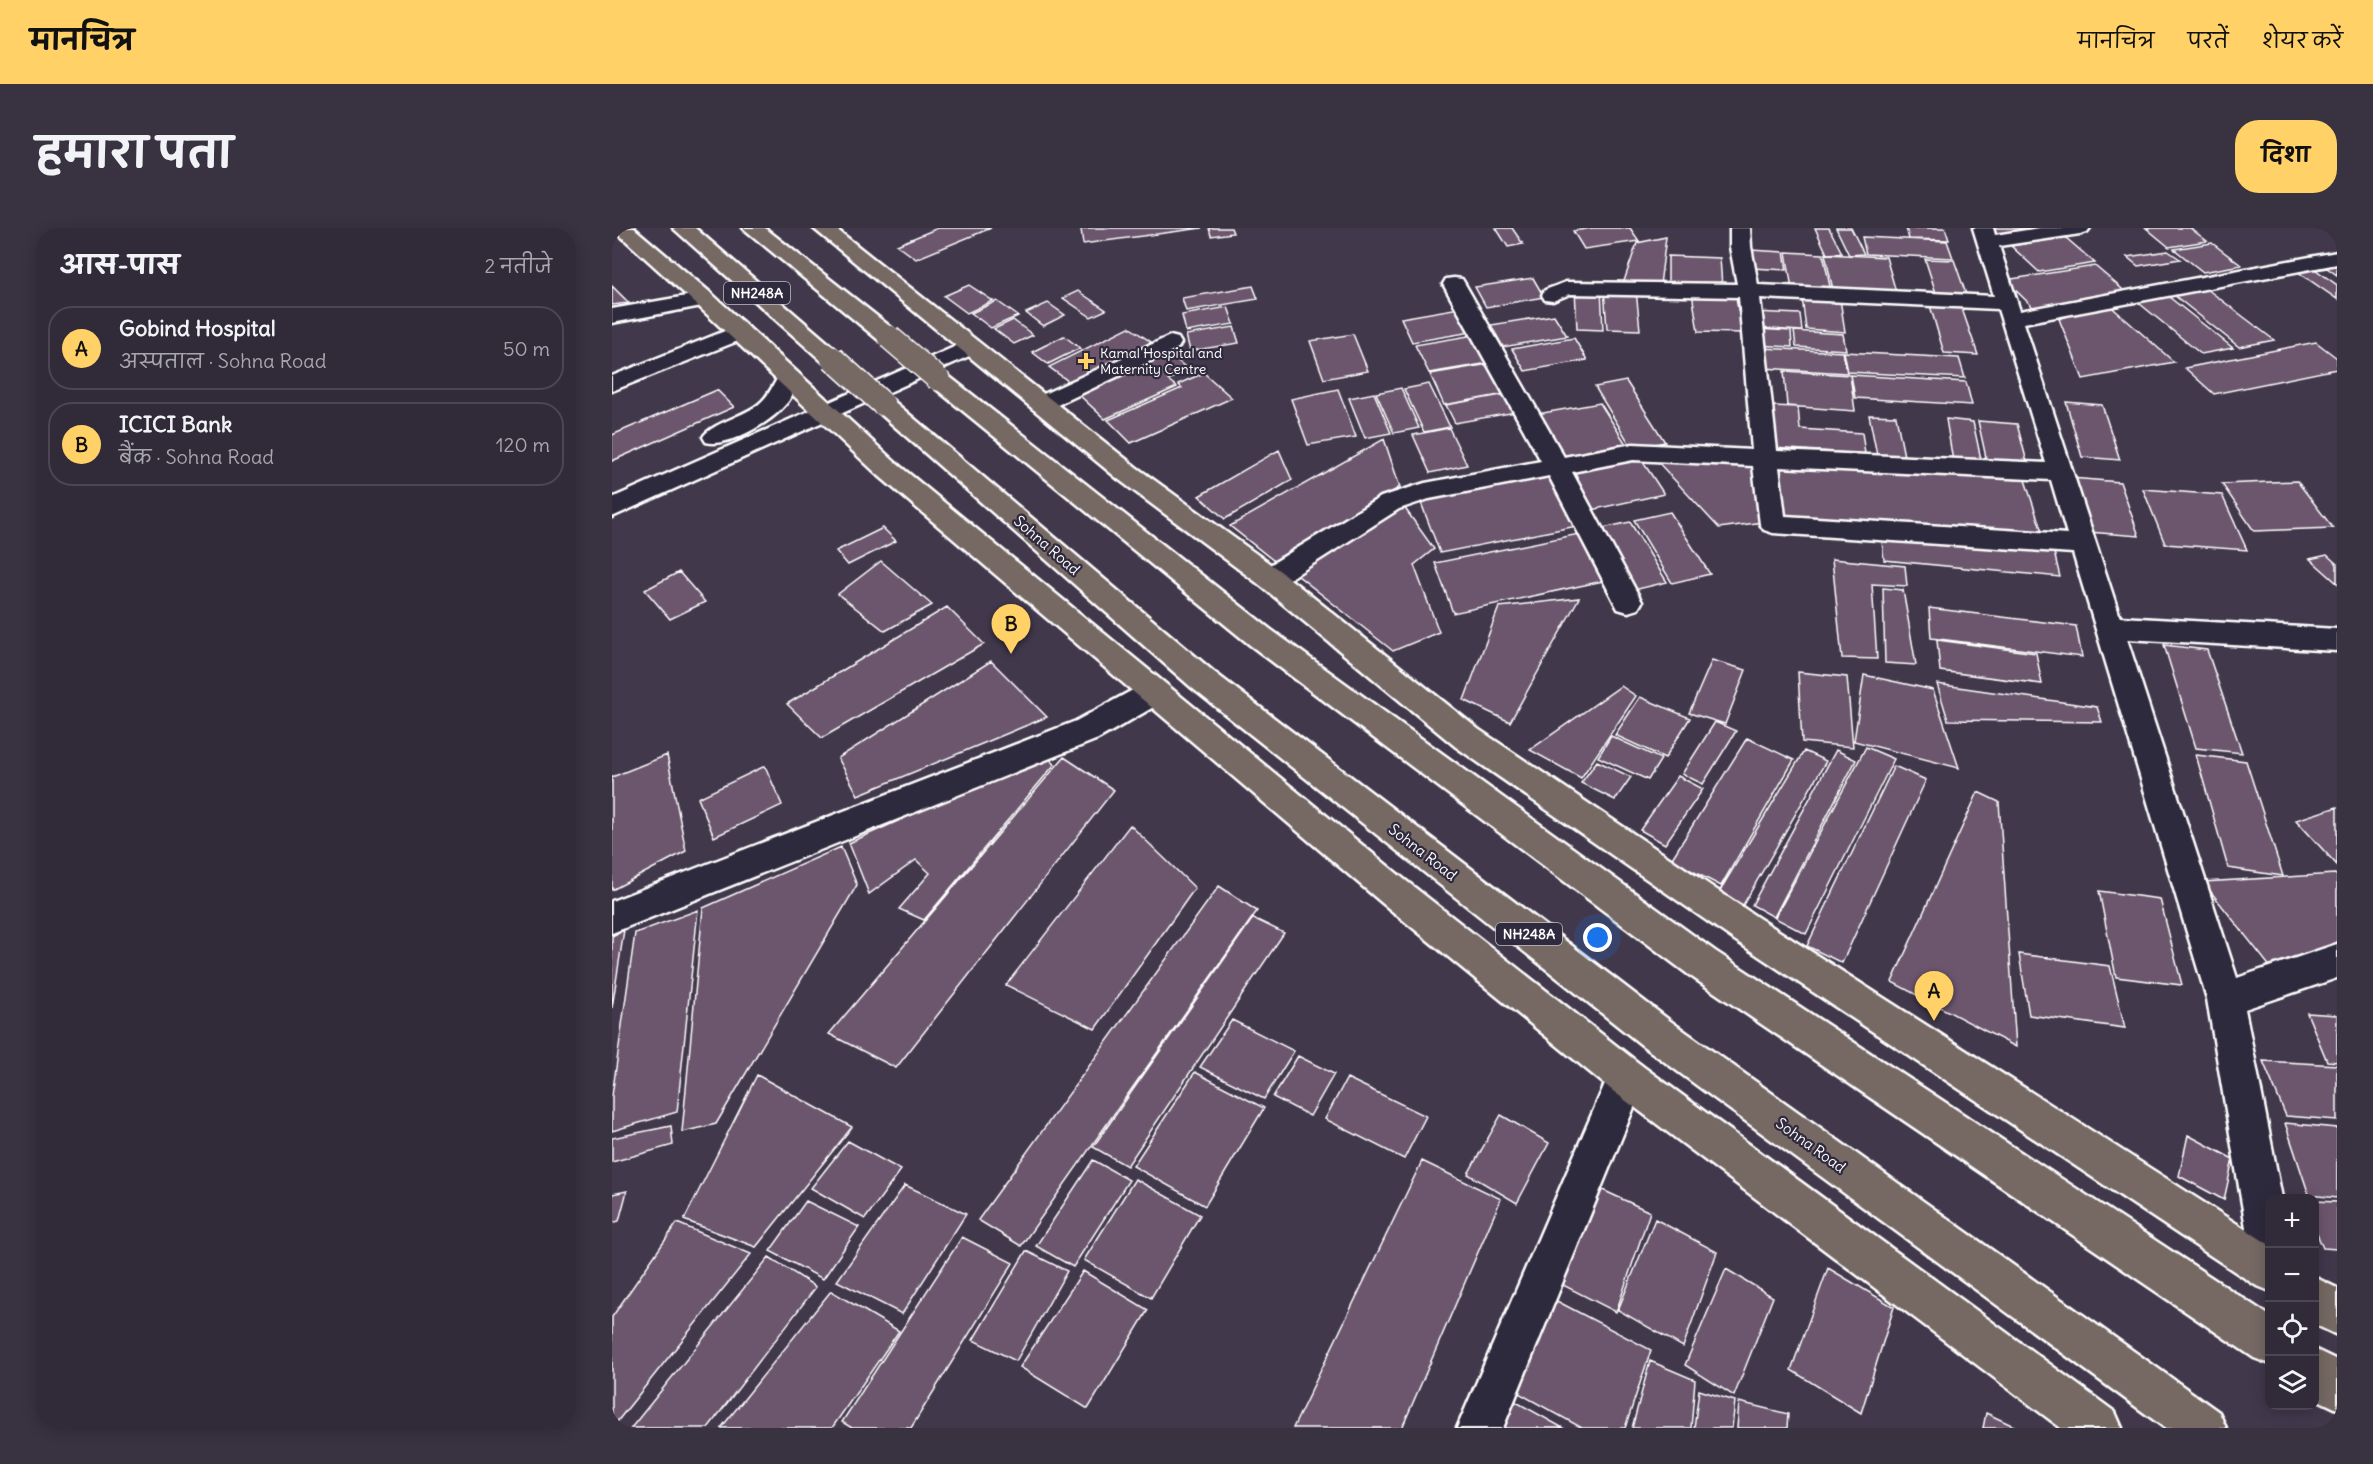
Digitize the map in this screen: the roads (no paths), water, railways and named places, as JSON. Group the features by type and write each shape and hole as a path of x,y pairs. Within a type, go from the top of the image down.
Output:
{"main road":[{"path":"622,228 704,299 887,470 1393,891 1627,1078 2098,1428"},
{"name":"Sohna Road","path":"682,228 1203,680 1656,1033 2203,1428"},
{"name":"NH248A","path":"753,228 1260,637 1702,963 2265,1339"},
{"path":"822,228 1127,472 1270,578 1467,738 1745,928 2265,1267"},
{"path":"2319,1301 2337,1313"},
{"path":"2319,1374 2337,1386"}],"street":[{"path":"1740,228 1739,252 1749,291 1773,524 2082,544"},
{"path":"2080,228 1985,235 2225,999 2265,1218"},
{"path":"1553,295 1566,288 1749,291 2009,311 2337,258"},
{"path":"1454,284 1557,467 1628,602"},
{"path":"612,316 704,299"},
{"path":"612,384 740,332"},
{"path":"1043,403 1170,343"},
{"path":"612,508 970,347"},
{"path":"612,484 751,420 773,407 781,398 789,378"},
{"path":"1270,578 1390,503 1425,491 1633,452 2061,472"},
{"path":"2109,627 2337,639"},
{"path":"612,917 1087,730 1153,693"},
{"path":"2225,999 2337,961"},
{"path":"1480,1428 1627,1078"}],"place":[{"name":"Kamal Hospital and Maternity Centre","path":"1086,361"},
{"name":"ICICI Bank","path":"1011,654"},
{"name":"Gobind Hospital","path":"1934,1021"}]}
